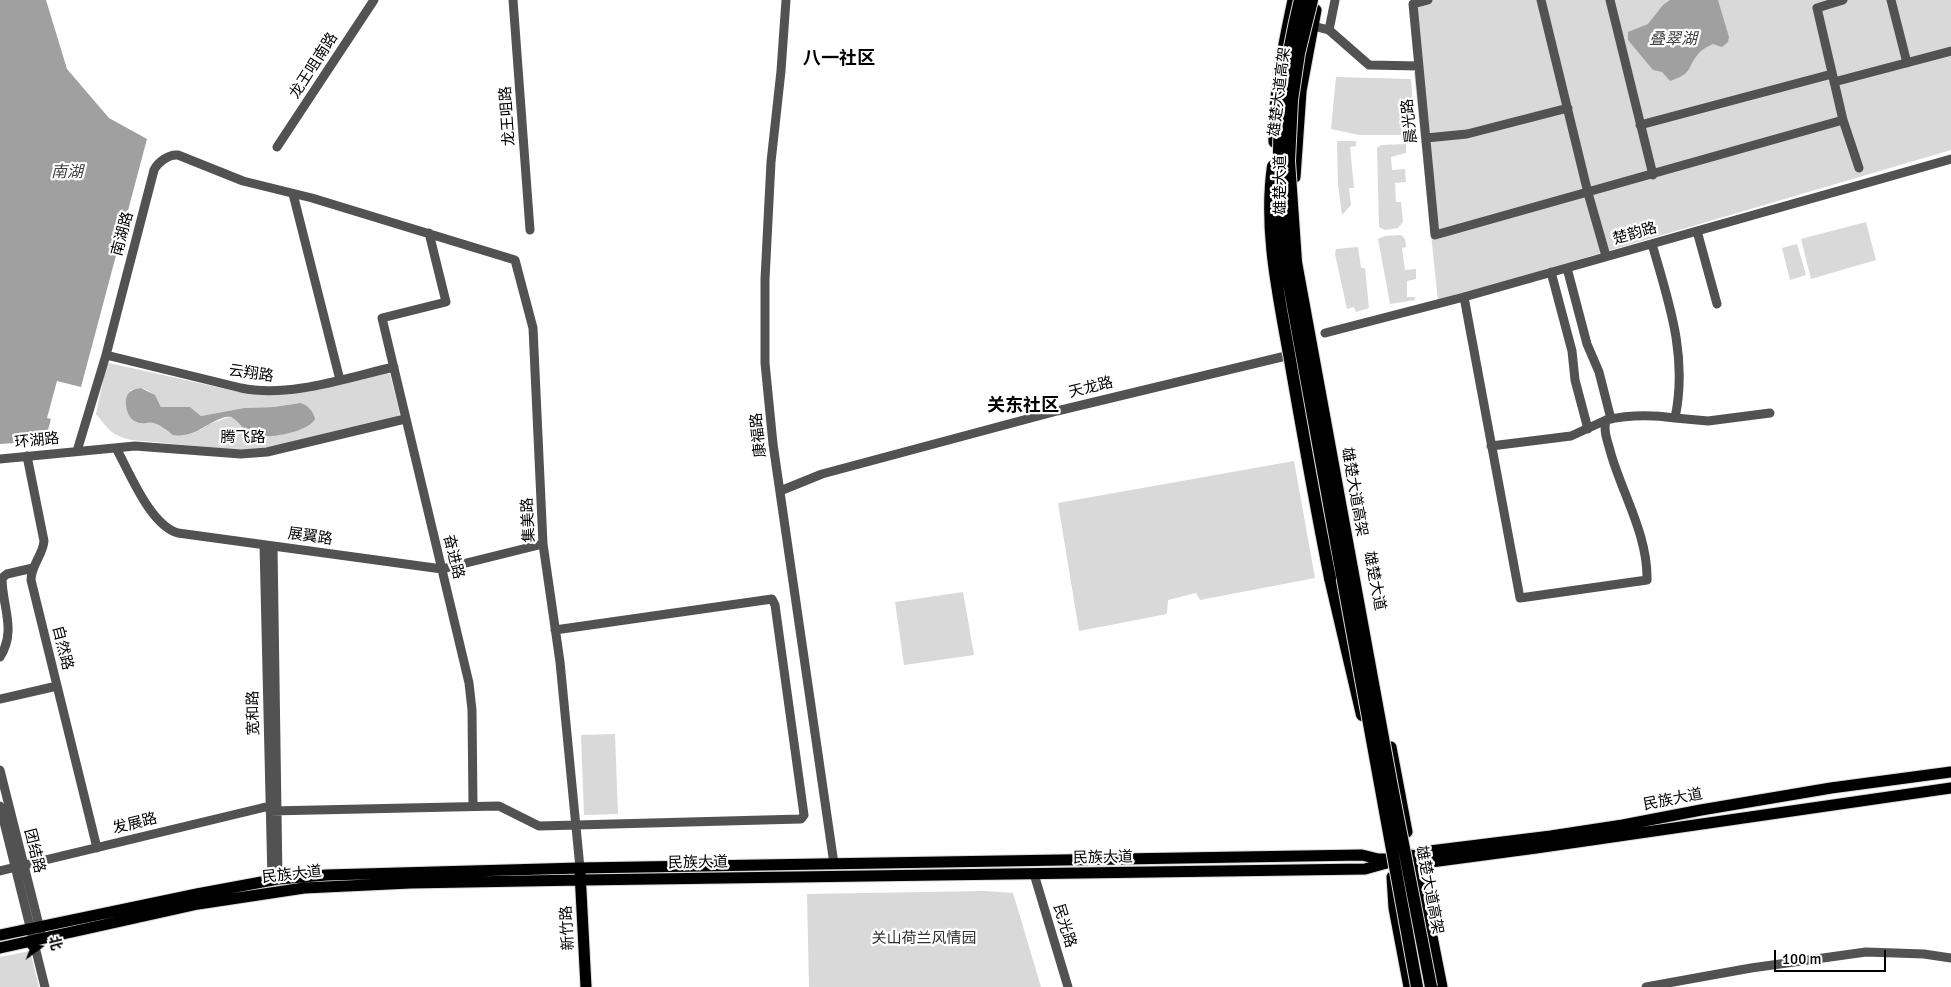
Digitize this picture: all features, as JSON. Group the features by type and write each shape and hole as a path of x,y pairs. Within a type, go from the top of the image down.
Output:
{"highway":[{"name":"雄楚大道高架","path":"1295,2 1282,112 1279,167 1285,262 1417,987"},
{"name":"雄楚大道高架","path":"1314,6 1299,53 1292,100 1289,161 1296,262 1392,787 1431,987"},
{"path":"1282,112 1271,183 1270,231 1308,469 1330,578 1362,715"}],"main road":[{"name":"雄楚大道","path":"1318,0 1314,6 1301,91 1295,159 1296,215 1300,250 1358,577 1401,860 1394,908 1409,987"},
{"name":"雄楚大道","path":"1295,2 1281,58 1274,123 1275,210 1278,251 1362,715 1401,860 1426,901 1442,987"},
{"path":"1295,2 1293,16 1298,22 1304,23 1311,20 1314,6"},
{"name":"民族大道","path":"0,935 275,880 336,874 1034,874 1365,869 1430,851 1623,825 1832,788 1951,772"},
{"name":"民族大道","path":"0,948 198,904 304,888 580,874 834,864 1362,855 1431,862 1951,788"},
{"name":"新竹路","path":"580,874 586,987"}],"street":[{"name":"龙王咀南路","path":"277,147 374,0"},
{"name":"龙王咀路","path":"513,0 530,230"},
{"name":"康福路","path":"786,0 781,71 771,162 766,279 766,363 773,444 834,864"},
{"path":"1328,30 1335,0"},
{"name":"晨光路","path":"1428,0 1413,4 1435,235 1588,193"},
{"path":"1541,0 1588,193 1606,256"},
{"path":"1610,0 1653,175"},
{"path":"1844,0 1817,8 1843,120 1858,168"},
{"path":"1891,0 1907,63"},
{"path":"1317,28 1328,30 1369,65 1419,66"},
{"path":"1640,125 1951,51"},
{"path":"1426,138 1467,134 1568,108"},
{"path":"1588,193 1843,120"},
{"name":"南湖路","path":"77,451 106,355 154,170 171,155 176,155 243,181 429,233"},
{"name":"楚韵路","path":"1325,333 1464,297 1951,159"},
{"path":"293,194 340,380"},
{"path":"1697,231 1717,304"},
{"name":"奋进路","path":"429,233 446,302 382,318 470,688 473,806"},
{"name":"集美路","path":"429,233 515,260 533,328 544,544 555,630 580,874"},
{"path":"1652,244 1679,344 1678,406 1675,418"},
{"path":"1464,297 1520,598 1646,580 1647,568 1642,540 1615,469 1604,429 1609,420 1599,372 1586,344 1567,268"},
{"path":"1551,272 1572,351 1575,380 1588,429"},
{"name":"天龙路","path":"780,490 822,474 1057,410 1296,354"},
{"name":"云翔路","path":"106,355 249,390 285,391 394,367"},
{"path":"1491,446 1521,444 1571,436 1609,420 1659,415 1708,421 1770,413"},
{"name":"腾飞路","path":"77,451 145,446 255,454 279,450 406,419"},
{"name":"展翼路","path":"116,448 150,511 169,530 184,534 442,569 544,544"},
{"name":"环湖路","path":"0,459 77,451"},
{"name":"自然路","path":"26,456 43,535 43,545 33,568 31,580 97,848"},
{"name":"宽和路","path":"268,545 275,880"},
{"path":"0,657 8,640 9,630 2,578 7,574 33,568"},
{"name":"发展路","path":"0,871 274,808 499,806 539,826 801,819 804,815 775,605 772,599 555,630"},
{"path":"0,699 57,686"},
{"name":"团结路","path":"0,770 20,866 38,939 45,987"},
{"name":"团结路","path":"0,806 20,866"},
{"name":"民光路","path":"1034,874 1068,987"},
{"path":"1646,987 1752,968 1866,952 1924,954 1951,958"}],"green space":[{"path":"1428,0 1951,0 1951,150 1438,301 1414,73 1419,66 1413,4"},
{"path":"1336,77 1411,79 1415,135 1359,135 1331,129"},
{"path":"1337,141 1356,141 1356,146 1350,147 1354,188 1349,188 1351,205 1342,215 1338,185"},
{"path":"1406,144 1406,153 1391,157 1392,170 1405,169 1406,182 1395,183 1396,202 1401,202 1403,222 1398,228 1385,230 1379,227 1377,148 1381,145"},
{"path":"1866,222 1876,260 1811,279 1801,239"},
{"path":"1401,235 1405,239 1406,247 1402,248 1405,270 1416,269 1416,279 1407,281 1407,297 1415,297 1415,300 1390,304 1378,239 1385,236"},
{"path":"1797,244 1806,275 1790,280 1782,248"},
{"path":"1358,247 1361,268 1365,268 1369,308 1356,312 1354,307 1347,309 1335,254 1336,249"},
{"path":"109,363 244,393 262,394 297,392 386,372 390,374 400,414 396,418 273,447 238,450 132,440 111,431 96,414 106,366","holes":["141,388 153,395 161,407 190,407 201,416 244,408 274,407 300,403 308,426 287,433 250,434 230,417 209,424 200,430 171,434 161,426 143,423 128,412 126,401 131,390"]},
{"path":"1294,461 1315,578 1200,600 1196,593 1168,600 1167,614 1079,631 1058,503"},
{"path":"963,592 974,655 904,665 895,602"},
{"path":"615,734 618,814 584,815 581,735"},
{"name":"关山荷兰风情园","path":"985,891 1013,893 1041,987 809,987 807,894"},
{"path":"30,951 39,987 0,987 0,957"}],"water":[{"name":"南湖","path":"0,0 46,0 67,69 109,118 147,139 81,387 57,381 47,418 51,419 45,441 0,444"},
{"name":"叠翠湖","path":"1670,0 1718,0 1729,37 1728,42 1722,47 1713,44 1702,50 1686,73 1670,81 1662,72 1653,70 1628,40 1628,32 1648,24 1663,5"},
{"path":"141,388 155,395 161,407 190,407 201,416 244,408 274,407 300,403 310,409 315,419 304,428 275,436 251,434 231,417 216,420 192,433 173,435 156,424 137,422 131,418 126,407 127,396 131,391"}],"district":[{"name":"八一社区","path":"839,59"},
{"name":"关东社区","path":"1023,406"}]}
